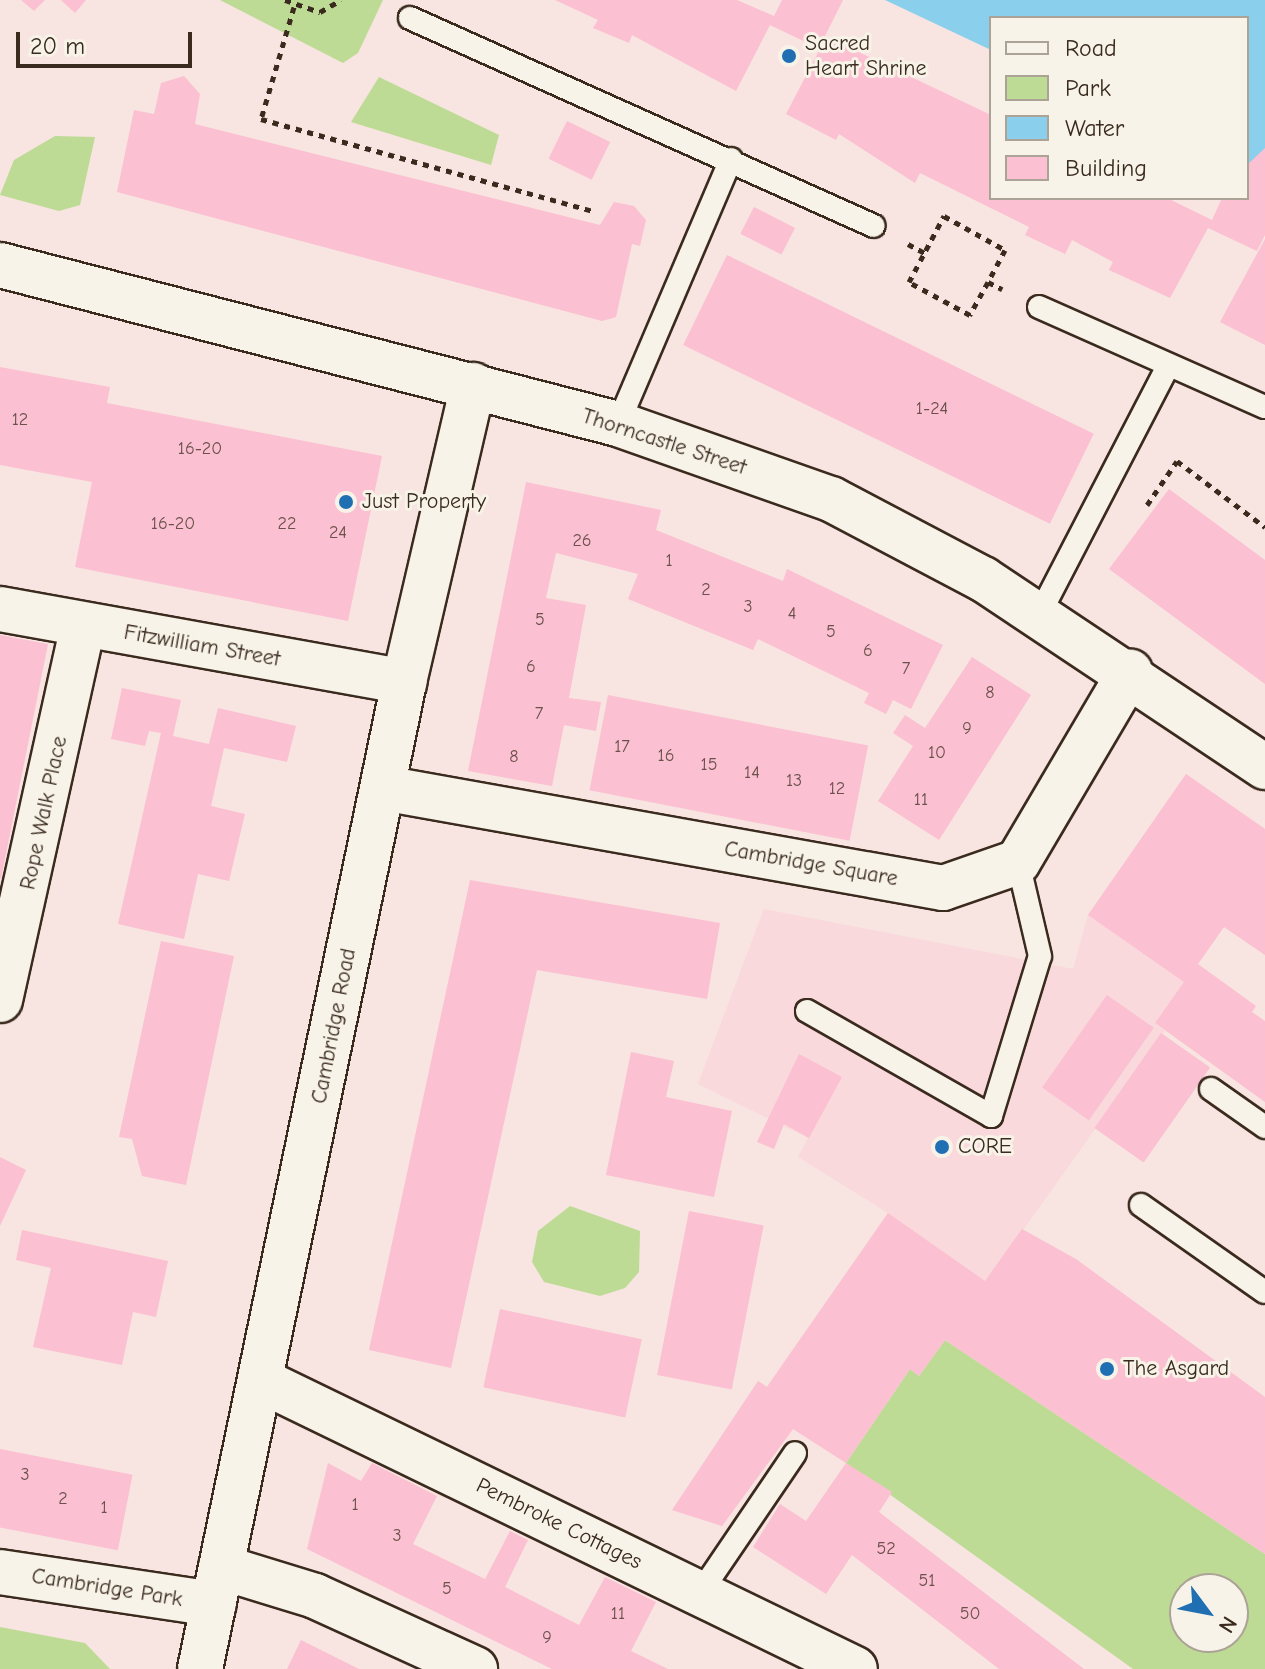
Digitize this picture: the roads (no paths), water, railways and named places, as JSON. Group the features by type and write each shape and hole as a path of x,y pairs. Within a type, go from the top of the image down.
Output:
{"street":[{"name":"Thorncastle Street","path":"0,265 618,424 831,499 1039,615 1130,672 1265,767"},
{"name":"Cambridge Road","path":"200,1669 262,1381 404,682 473,385"},
{"name":"Fitzwilliam Street","path":"0,609 404,682"},
{"name":"Rope Walk Place","path":"3,987 83,625"},
{"path":"1018,862 1130,672"},
{"name":"Cambridge Square","path":"383,788 943,888 1018,862"},
{"name":"Pembroke Cottages","path":"262,1381 855,1669"},
{"name":"Cambridge Park","path":"0,1572 217,1586"},
{"path":"217,1586 315,1596 475,1669"}],"lane":[{"path":"410,18 731,159 874,226"},
{"path":"618,424 731,159"},
{"path":"1039,307 1265,407"},
{"path":"1039,615 1168,366"},
{"path":"807,1011 991,1116 1040,956 1018,862"},
{"path":"1211,1089 1265,1127"},
{"path":"1141,1205 1265,1292"},
{"path":"700,1593 795,1453"}],"water":[{"path":"885,0 1265,0 1265,177 1249,170 1249,16 989,16 989,49"}],"place":[{"name":"Sacred Heart Shrine","path":"789,56"},
{"name":"Just Property","path":"346,502"},
{"name":"CORE","path":"942,1147"},
{"name":"The Asgard","path":"1107,1369"}]}
